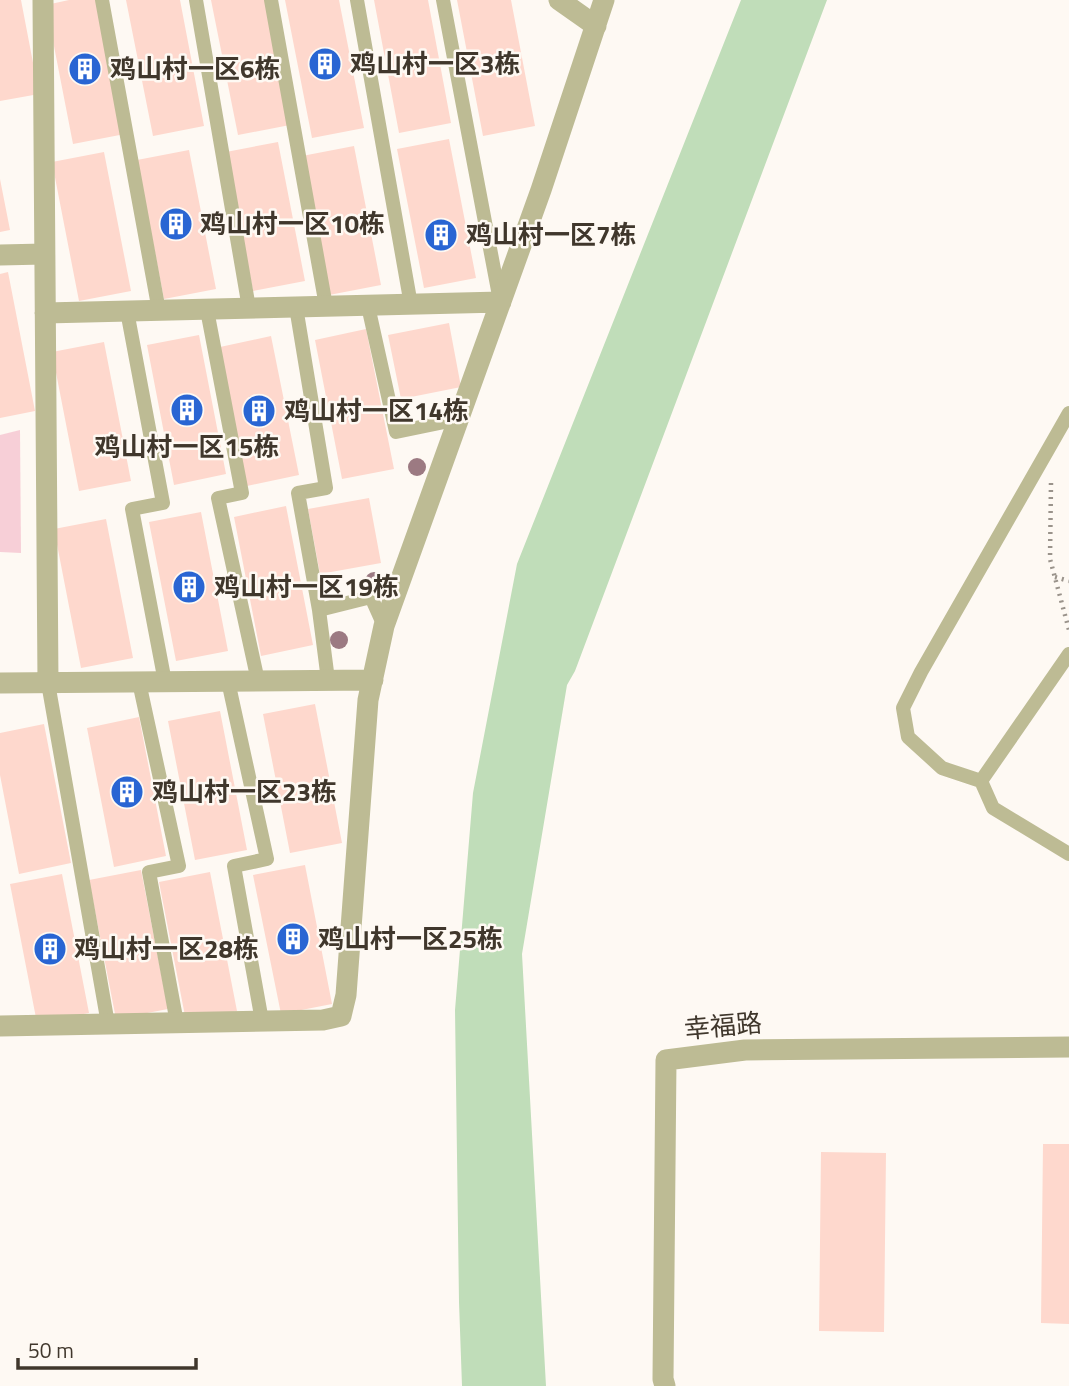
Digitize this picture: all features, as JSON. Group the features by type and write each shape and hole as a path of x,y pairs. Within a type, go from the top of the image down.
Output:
{"street":[{"path":"43,0 48,682"},
{"path":"559,0 596,26"},
{"path":"0,1026 323,1020 341,1016 346,995 368,700 384,626 459,419 604,0"},
{"path":"0,255 44,254"},
{"path":"45,313 500,302"},
{"path":"0,683 373,680"},
{"name":"幸福路","path":"665,1386 666,1060 745,1050 1069,1047"}],"lane":[{"path":"102,0 159,311"},
{"path":"196,0 249,309"},
{"path":"271,0 326,306"},
{"path":"357,0 411,304"},
{"path":"443,0 500,302"},
{"path":"368,306 396,432 459,419"},
{"path":"296,307 326,488 298,493 319,610 328,680"},
{"path":"207,310 242,493 218,498 258,681"},
{"path":"127,311 163,503 132,509 165,682"},
{"path":"1069,413 903,708 908,737 942,768 981,781 993,808 1069,854"},
{"path":"319,610 372,597 384,626"},
{"path":"981,781 1069,654"},
{"path":"228,681 267,859 234,866 262,1021"},
{"path":"48,682 108,1024"},
{"path":"139,682 179,866 149,872 177,1023"}],"path":[{"path":"1051,444 1050,559 1069,631"},
{"path":"1055,577 1069,581"}],"shaded area":[{"path":"741,0 827,0 575,671 567,685 522,954 546,1386 462,1386 455,1010 473,793 517,564"},
{"path":"20,430 21,553 0,552 0,435"}],"building":[{"path":"0,0 21,0 39,94 0,101"},
{"name":"鸡山村一区6栋","path":"69,0 99,0 125,134 73,144 46,5"},
{"path":"126,0 180,0 204,126 153,136"},
{"path":"211,0 265,0 290,125 238,135"},
{"name":"鸡山村一区3栋","path":"285,0 339,0 364,128 312,138"},
{"path":"374,0 428,0 451,123 399,133"},
{"path":"457,0 511,0 535,126 483,136"},
{"name":"鸡山村一区7栋","path":"449,139 476,278 424,288 397,149"},
{"path":"278,142 305,281 253,291 226,152"},
{"path":"354,146 381,285 329,295 302,156"},
{"name":"鸡山村一区10栋","path":"189,150 216,289 164,299 137,160"},
{"path":"104,152 131,291 79,301 52,162"},
{"path":"0,179 10,230 0,232"},
{"path":"8,272 35,411 0,418 0,274"},
{"path":"449,323 461,387 401,399 388,335"},
{"path":"366,329 394,469 342,479 315,340"},
{"name":"鸡山村一区15栋","path":"199,335 226,474 174,485 147,345"},
{"name":"鸡山村一区14栋","path":"271,336 299,475 247,486 220,347"},
{"path":"104,342 131,481 79,491 52,352"},
{"path":"369,498 381,563 320,574 308,509"},
{"path":"286,506 313,645 261,656 234,517"},
{"name":"鸡山村一区19栋","path":"201,512 228,651 176,661 149,522"},
{"path":"106,519 133,658 81,668 54,529"},
{"path":"315,704 342,843 290,853 263,714"},
{"path":"220,711 247,850 195,860 168,721"},
{"name":"鸡山村一区23栋","path":"139,717 166,856 114,867 87,728"},
{"path":"44,724 71,863 19,874 0,775 0,733"},
{"name":"鸡山村一区25栋","path":"305,865 332,1004 281,1014 253,875"},
{"path":"141,870 168,1009 116,1019 89,880"},
{"path":"210,872 237,1011 186,1021 159,882"},
{"name":"鸡山村一区28栋","path":"62,874 89,1013 37,1023 10,884"},
{"path":"1043,1144 1069,1144 1069,1324 1041,1323"},
{"path":"821,1152 886,1153 884,1332 819,1331"}],"place":[{"name":"鸡山村一区3栋","path":"325,64"},
{"name":"鸡山村一区6栋","path":"85,69"},
{"name":"鸡山村一区10栋","path":"176,224"},
{"name":"鸡山村一区7栋","path":"441,235"},
{"name":"鸡山村一区15栋","path":"187,410"},
{"name":"鸡山村一区14栋","path":"259,411"},
{"name":"鸡山村一区19栋","path":"189,587"},
{"name":"鸡山村一区23栋","path":"127,792"},
{"name":"鸡山村一区25栋","path":"293,939"},
{"name":"鸡山村一区28栋","path":"50,949"}]}
